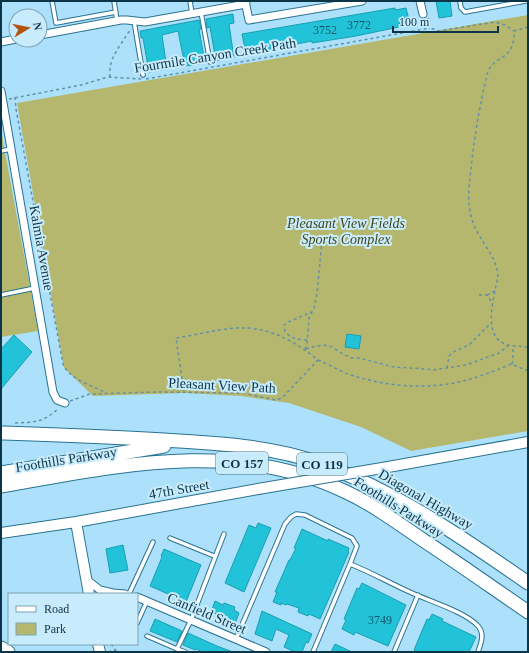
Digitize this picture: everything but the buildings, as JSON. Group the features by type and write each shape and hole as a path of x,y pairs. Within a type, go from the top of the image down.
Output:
{"highway":[{"name":"CO 119","path":"1,433 145,438 206,442"},
{"name":"Foothills Parkway","path":"1,473 148,448 206,442"},
{"name":"Diagonal Highway","path":"206,442 252,447 298,457 319,463 372,485 429,516 528,583"},
{"name":"Foothills Parkway","path":"1,486 103,468 164,461 230,461 274,468 322,482 345,491 368,504 528,612"},
{"path":"1,648 8,652"}],"street":[{"path":"48,34 117,21 127,20 134,24 245,3 249,20 336,4 362,1"},
{"path":"420,1 423,14"},
{"name":"Kalmia Avenue","path":"1,91 53,392 57,400 65,404"},
{"name":"47th Street","path":"1,533 76,522 528,442"},
{"path":"76,522 89,593"},
{"path":"87,580 100,590 111,593"},
{"name":"Canfield Street","path":"138,597 266,652"}],"lane":[{"path":"52,1 58,32"},
{"path":"114,1 117,21"},
{"path":"190,1 192,14"},
{"path":"460,1 461,8 465,12 526,1"},
{"path":"56,23 116,12"},
{"path":"201,12 210,62"},
{"path":"134,24 143,75"},
{"path":"1,151 11,149"},
{"path":"1,294 36,288"},
{"path":"236,639 285,524 296,514 305,514 352,538 356,546 350,564 313,652"},
{"path":"177,649 191,620 214,556 224,534"},
{"path":"170,538 214,556"},
{"path":"129,593 153,542"},
{"path":"350,564 418,595 442,604 470,619 478,626 482,633 482,640 478,652"},
{"path":"394,652 418,595"},
{"path":"138,621 147,601"},
{"path":"147,636 185,652"}],"path":[{"path":"423,14 427,15 430,28"},
{"name":"Fourmile Canyon Creek Path","path":"2,100 81,86 110,77 145,79 430,28 439,31 495,22 505,25 514,31"},
{"path":"110,77 110,65 112,58 134,24"},
{"path":"528,27 514,31 514,40 509,51 505,56 493,64 488,71 474,144 469,193 470,213 474,226 497,269 498,276 490,324 494,334 500,342 513,346 528,347"},
{"path":"15,97 63,364 66,371 78,380 106,393"},
{"path":"305,349 307,345 309,323 315,303 319,281 322,240"},
{"path":"479,295 487,295 495,291"},
{"path":"487,295 493,304"},
{"path":"307,340 298,340 289,336 285,331 284,325 312,312"},
{"path":"447,368 448,356 453,352 469,345 490,324"},
{"path":"184,392 176,338 246,328 264,330 278,335 305,349 318,360 347,373 369,380 391,384 422,386 448,384 476,378 511,364 528,371"},
{"path":"305,349 320,345 328,346 353,359 359,358 394,367 433,370 466,365 499,353 509,345"},
{"path":"511,364 513,360 513,346"},
{"name":"Pleasant View Path","path":"14,423 36,422 49,417 65,404 90,394 184,392 243,393 275,400 282,398 318,360"},
{"path":"108,652 116,651"}],"green space":[{"name":"Pleasant View Fields Sports Complex","path":"528,15 528,431 411,451 361,427 289,403 241,396 185,393 93,396 64,368 17,103"},
{"path":"1,130 38,331 1,337"}]}
